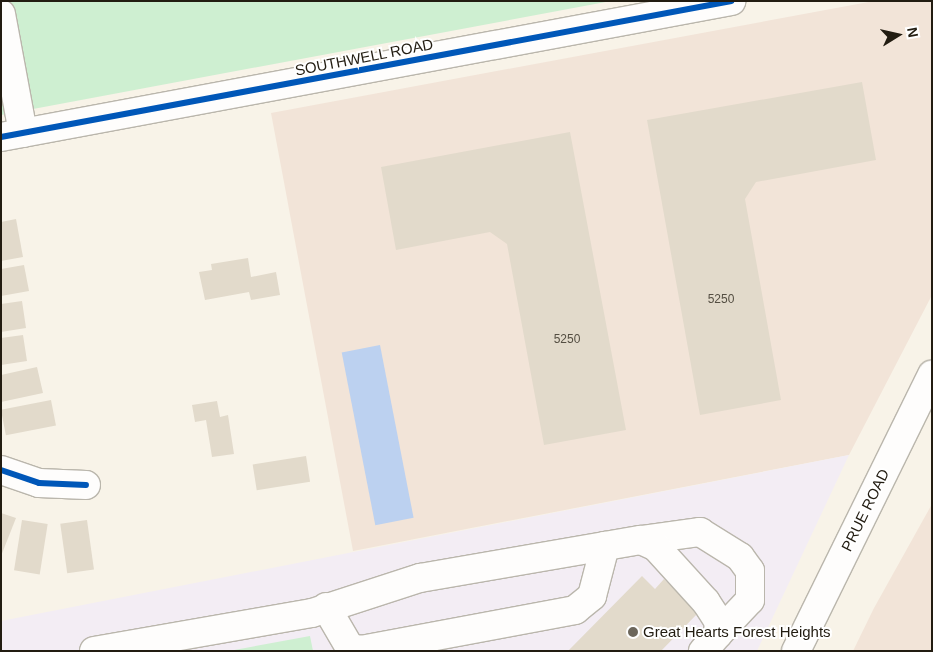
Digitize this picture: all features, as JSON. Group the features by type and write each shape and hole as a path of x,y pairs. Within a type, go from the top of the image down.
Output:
{"street":[{"name":"SOUTHWELL ROAD","path":"12,135 731,1"},
{"path":"1,14 12,135"},
{"name":"PRUE ROAD","path":"797,649 932,375"},
{"path":"1,470 39,483 86,485"},
{"path":"94,651 326,608 420,578 641,540 700,532 740,557 750,571 750,600 710,642"},
{"path":"641,540 656,547 706,602 719,622 710,642"},
{"path":"326,608 350,648 361,650 575,610 592,596 605,546"}],"shaded area":[{"path":"874,1 932,1 932,295 849,455 353,551 271,113"},
{"path":"849,455 757,651 1,651 1,621"},
{"path":"932,504 932,651 853,651 874,608"}],"green space":[{"path":"1,1 611,1 1,115"},
{"path":"310,636 313,651 229,651"}],"water":[{"path":"380,345 414,518 375,525 342,352"}],"building":[{"path":"862,82 876,160 756,182 745,199 781,400 700,415 647,120"},
{"path":"570,132 626,430 544,445 507,244 490,232 396,250 381,167"},
{"path":"16,219 23,257 1,261 1,222"},
{"path":"248,258 251,277 276,272 280,295 251,300 249,292 205,300 199,272 212,270 211,264"},
{"path":"24,265 29,291 1,296 1,269"},
{"path":"22,301 26,328 1,332 1,304"},
{"path":"23,335 27,361 1,365 1,338"},
{"path":"37,367 43,393 1,402 1,375"},
{"path":"51,400 56,426 6,435 1,410"},
{"path":"217,401 220,417 228,415 234,454 212,457 206,420 195,422 192,405"},
{"path":"306,456 310,482 257,490 253,464"},
{"path":"1,513 16,518 1,556"},
{"path":"22,520 48,524 40,574 14,570"},
{"path":"87,520 94,570 67,573 60,524"},
{"name":"Great Hearts Forest Heights","path":"642,576 655,589 664,579 698,613 661,651 568,651"}],"cycle path":[{"path":"1,137 731,1"},
{"path":"1,470 39,483 86,485"}],"place":[{"name":"Great Hearts Forest Heights","path":"633,632"}]}
